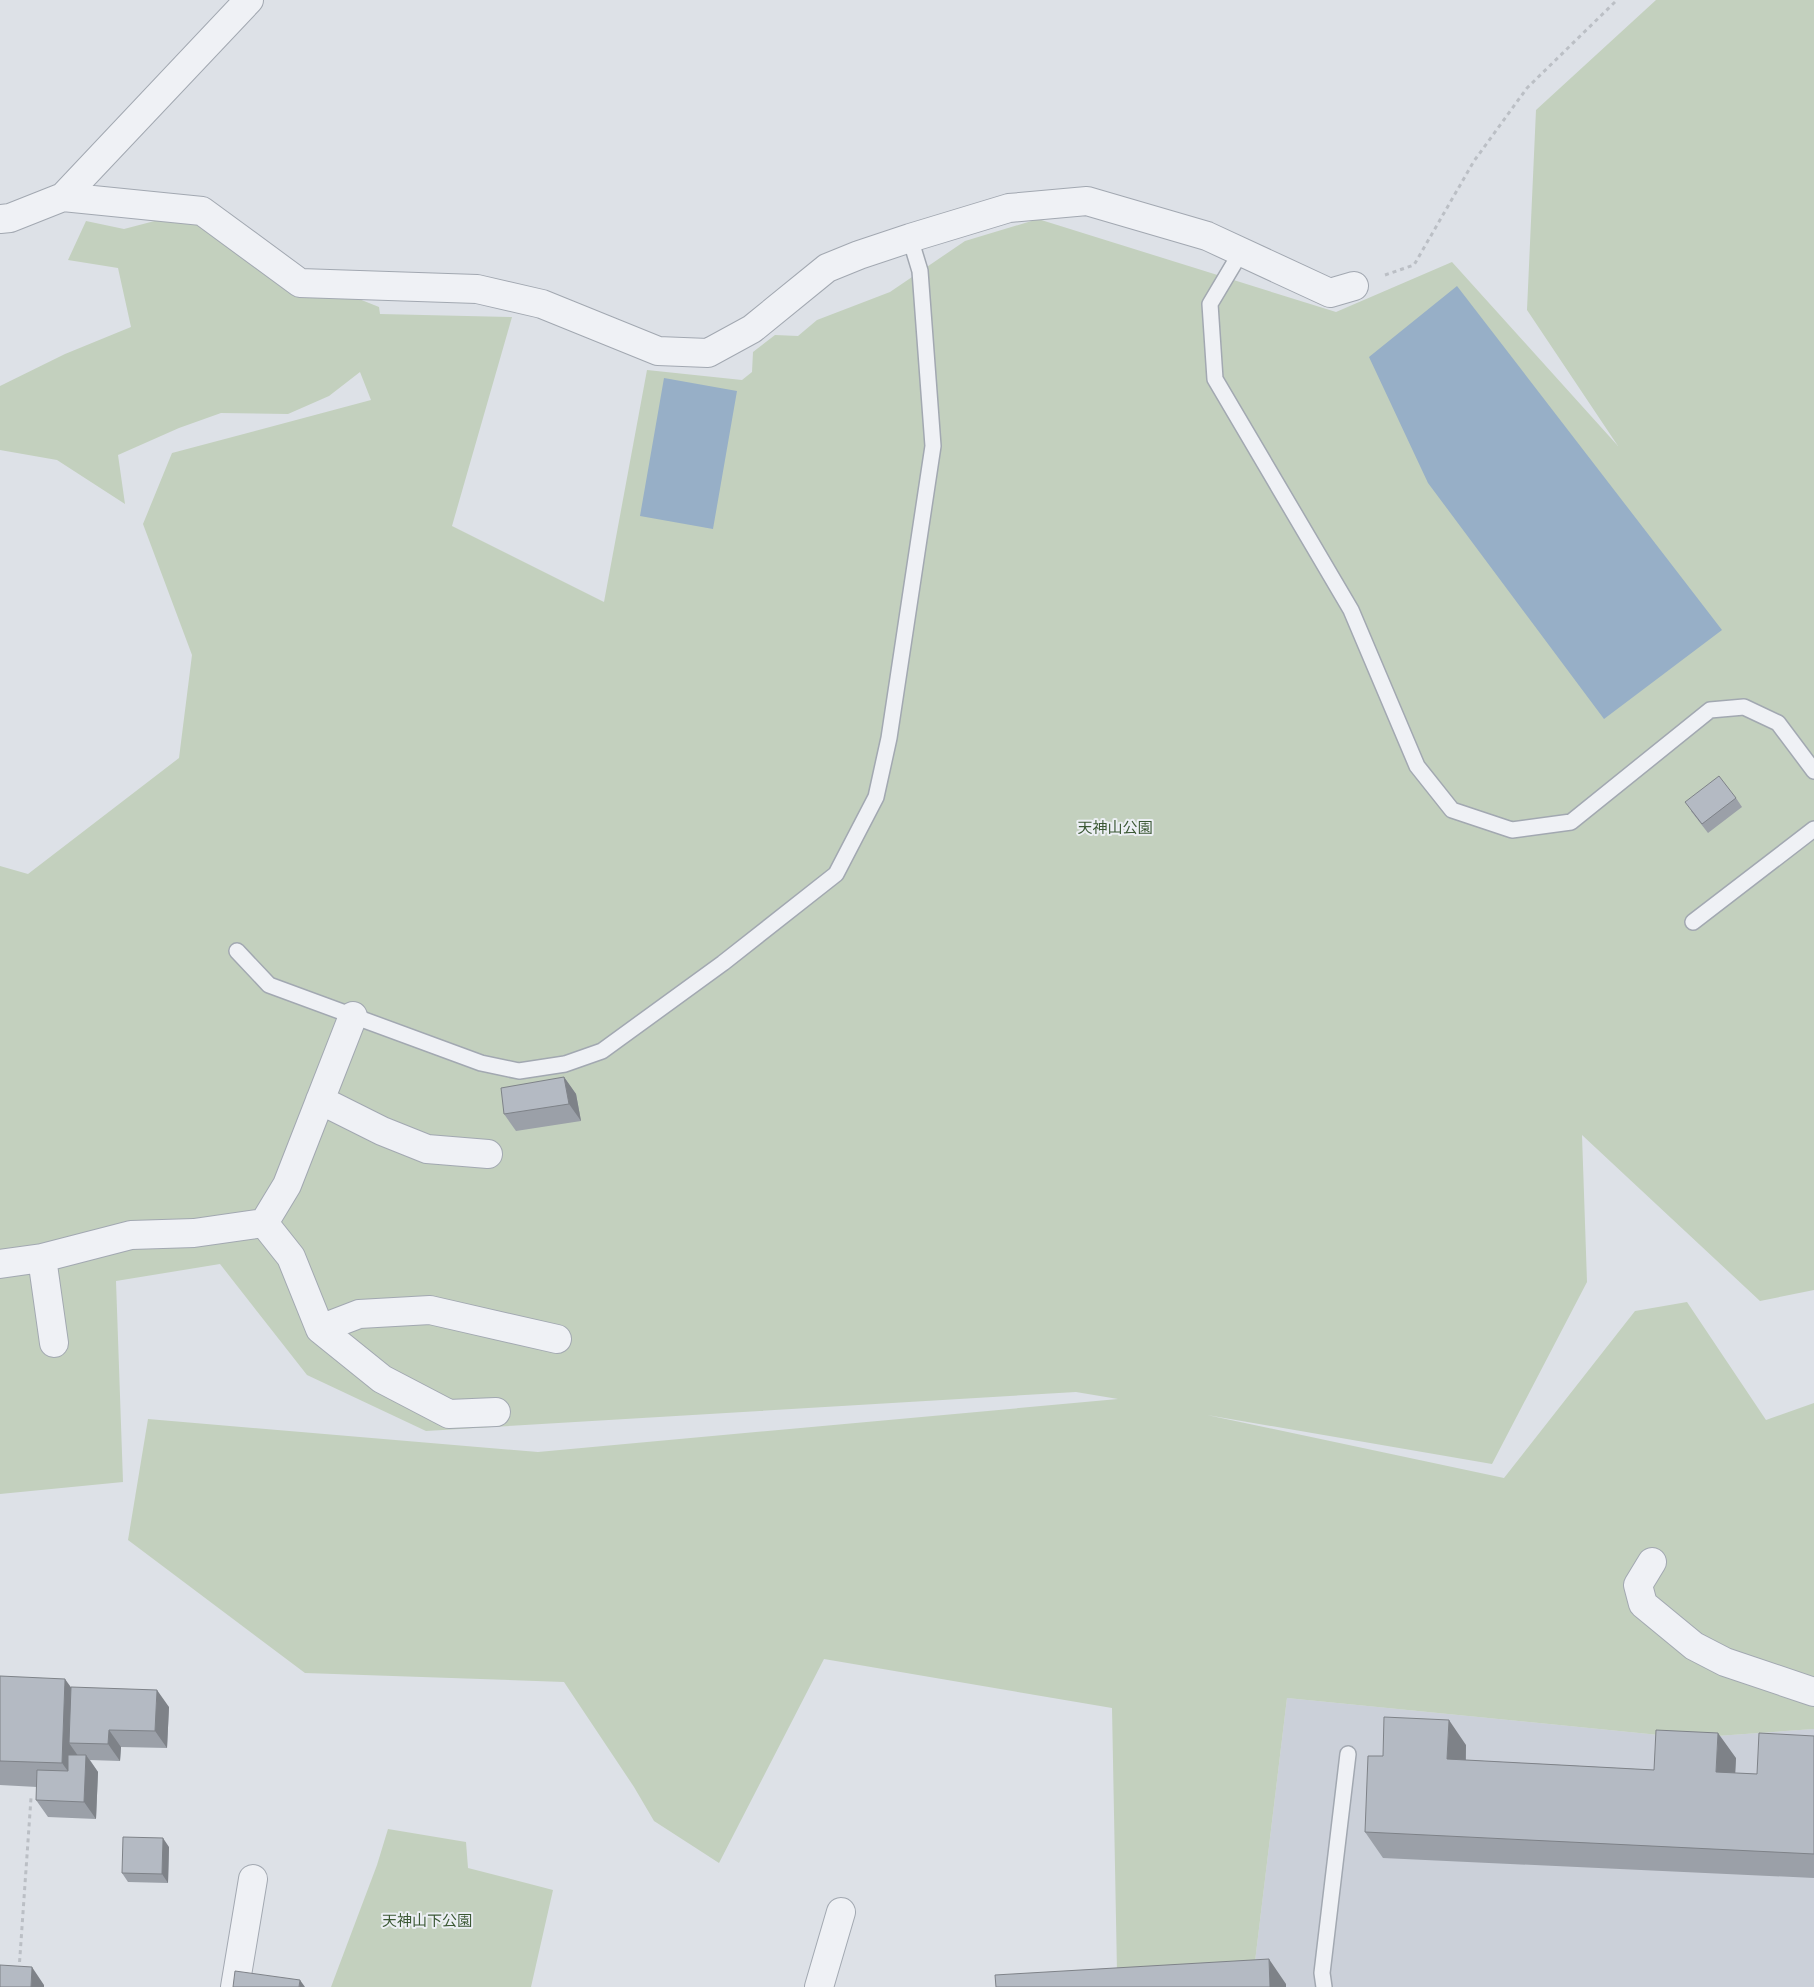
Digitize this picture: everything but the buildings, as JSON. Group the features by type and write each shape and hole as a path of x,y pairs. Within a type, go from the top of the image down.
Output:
{"street":[{"path":"0,219 10,218 63,197 249,0"},
{"path":"63,197 202,211 300,283 477,288 542,304 658,351 708,352 752,329 828,268 910,238 1009,208 1086,201 1207,236 1330,293 1354,286"},
{"path":"264,1223 287,1185 353,1016"},
{"path":"320,1100 382,1131 427,1149 488,1154"},
{"path":"0,1264 42,1258 131,1236 194,1233 264,1223"},
{"path":"264,1223 291,1257 320,1329 382,1379 449,1414 496,1412"},
{"path":"42,1258 54,1343"},
{"path":"320,1329 360,1314 430,1310 558,1338"},
{"path":"1652,1562 1638,1585 1643,1604 1694,1646 1725,1662 1814,1692"},
{"path":"235,1987 253,1879"},
{"path":"819,1987 841,1912"}],"lane":[{"path":"237,952 269,985 482,1063 519,1071 565,1064 602,1051 723,963 836,874 876,797 889,738 933,446 920,271 910,238"},
{"path":"1241,252 1210,304 1215,379 1351,610 1416,766 1452,810 1512,830 1571,822 1710,710 1744,707 1778,723 1814,771"},
{"path":"1693,922 1814,829"},
{"path":"1324,1987 1322,1973 1348,1754"}],"path":[{"path":"1354,286 1414,265 1474,160 1528,88 1617,0"},
{"path":"19,1973 31,1798"}],"shaded area":[{"path":"1287,1698 1689,1738 1814,1729 1814,1987 1015,1987 1253,1978"}],"green space":[{"name":"天神山公園","path":"1656,0 1814,0 1814,1290 1760,1301 1582,1135 1587,1282 1492,1464 1207,1415 1504,1478 1635,1311 1687,1302 1766,1420 1814,1403 1814,1729 1689,1738 1287,1698 1253,1978 1117,1972 1112,1708 824,1659 719,1863 654,1821 634,1787 564,1682 305,1673 128,1540 148,1419 538,1452 1118,1399 1076,1392 426,1431 307,1375 220,1264 116,1281 123,1482 0,1494 0,866 28,874 179,758 192,655 143,524 172,453 371,400 360,372 329,396 288,414 221,413 179,428 118,455 125,504 57,460 0,450 0,386 65,354 131,327 118,268 68,260 86,221 124,229 166,218 197,222 349,295 379,307 380,314 512,317 452,526 604,602 647,370 742,380 752,372 753,352 775,335 798,336 817,320 890,292 965,241 1038,219 1336,312 1452,262 1618,446 1527,310 1536,110"},
{"name":"天神山下公園","path":"388,1829 466,1842 468,1868 553,1890 531,1987 331,1987 377,1865"}],"water":[{"path":"1457,286 1722,630 1604,719 1428,483 1369,357"},
{"path":"664,378 737,391 713,529 640,516"}]}
